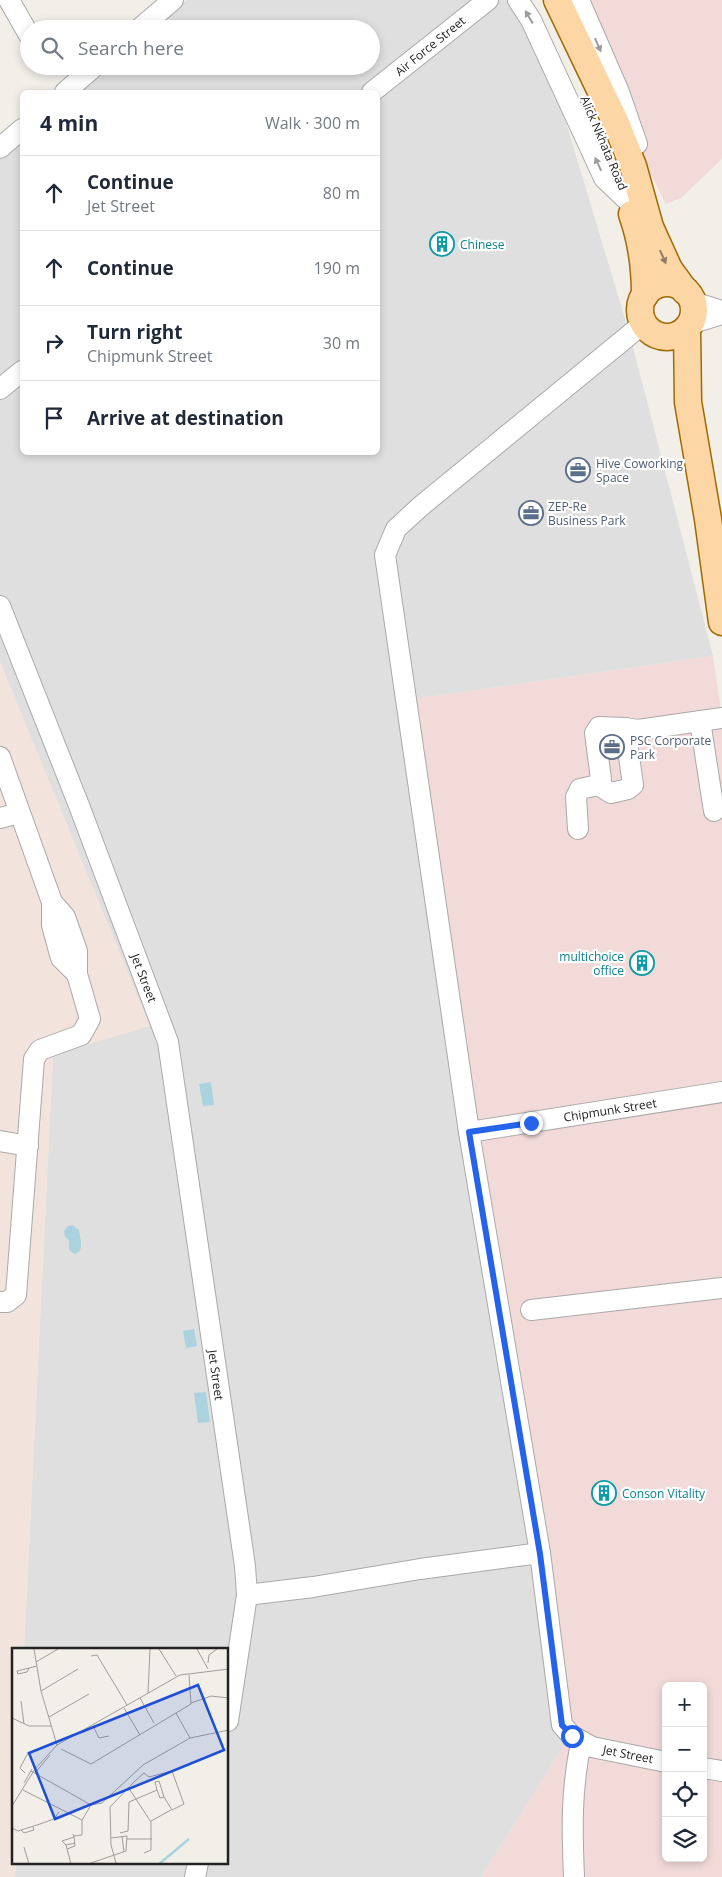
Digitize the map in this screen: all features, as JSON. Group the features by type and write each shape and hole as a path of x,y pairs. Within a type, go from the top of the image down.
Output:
{"main road":[{"name":"Alick Nkhata Road","path":"537,0 566,38 616,124 633,166 650,227 689,311"},
{"name":"Alick Nkhata Road","path":"557,0 566,38 636,226 645,276 644,295"},
{"path":"688,402 689,311 673,285 667,284 655,287 644,295 640,309 650,329 675,362 688,402 708,519 722,622"},
{"path":"650,329 675,336 689,311"}],"street":[{"path":"9,0 20,20"},
{"path":"150,20 173,0"},
{"name":"Air Force Street","path":"375,90 488,0"},
{"path":"518,0 531,20 604,178 628,201"},
{"path":"579,0 619,92 654,194 650,227"},
{"path":"67,90 85,75"},
{"path":"0,148 20,130"},
{"path":"689,311 722,312"},
{"name":"Jet Street","path":"650,329 408,517 396,528 385,555 469,1132 540,1554 562,1725 572,1736 581,1742 609,1752 662,1761"},
{"path":"0,389 20,373"},
{"name":"Jet Street","path":"0,606 80,808 168,1042 245,1566 247,1595"},
{"path":"598,785 601,780 596,730 599,727 638,730 722,718"},
{"path":"700,721 714,812"},
{"path":"578,829 576,797 580,789 598,785 611,793 628,789 633,785 625,728"},
{"path":"0,757 52,902 52,925 61,958 77,974 90,1019 81,1035 40,1050 34,1059 16,1294 7,1302 0,1302"},
{"path":"0,818 19,814"},
{"name":"Chipmunk Street","path":"469,1132 722,1092"},
{"path":"0,1141 28,1146"},
{"path":"531,1310 722,1288"},
{"path":"229,1714 247,1595 313,1587 420,1569 540,1554"},
{"path":"574,1877 572,1797 581,1742"},
{"path":"707,1769 722,1771"},
{"path":"195,1877 198,1864"}],"shaded area":[{"path":"187,0 511,0 532,35 565,119 629,332 713,656 407,700 571,1735 481,1877 15,1877 16,1864 229,1864 229,1648 24,1648 53,1055 149,1025 0,662 0,155 20,138 20,455 380,455 380,90 77,90 96,75 380,75 380,20 163,20"},
{"path":"559,0 722,0 722,159 681,198 666,204 604,81"},
{"path":"713,656 722,718 722,1877 481,1877 571,1735 407,700"},
{"path":"0,662 150,1026 53,1055 24,1648 12,1648 12,1864 16,1864 15,1877 0,1877"}],"water":[{"path":"211,1082 214,1105 203,1106 199,1084"},
{"path":"73,1225 79,1230 81,1244 80,1250 75,1254 69,1250 69,1240 65,1237 64,1231 68,1226"},
{"path":"194,1329 197,1346 186,1348 183,1331"},
{"path":"206,1392 210,1422 198,1423 194,1393"}],"place":[{"name":"Chinese","path":"442,244"},
{"name":"Hive Coworking Space","path":"578,470"},
{"name":"ZEP-Re Business Park","path":"531,513"},
{"name":"PSC Corporate Park","path":"612,747"},
{"name":"multichoice office","path":"642,963"},
{"name":"Conson Vitality","path":"604,1493"}],"route":[{"path":"531,1123 469,1132 540,1554 562,1725 572,1736"}]}
